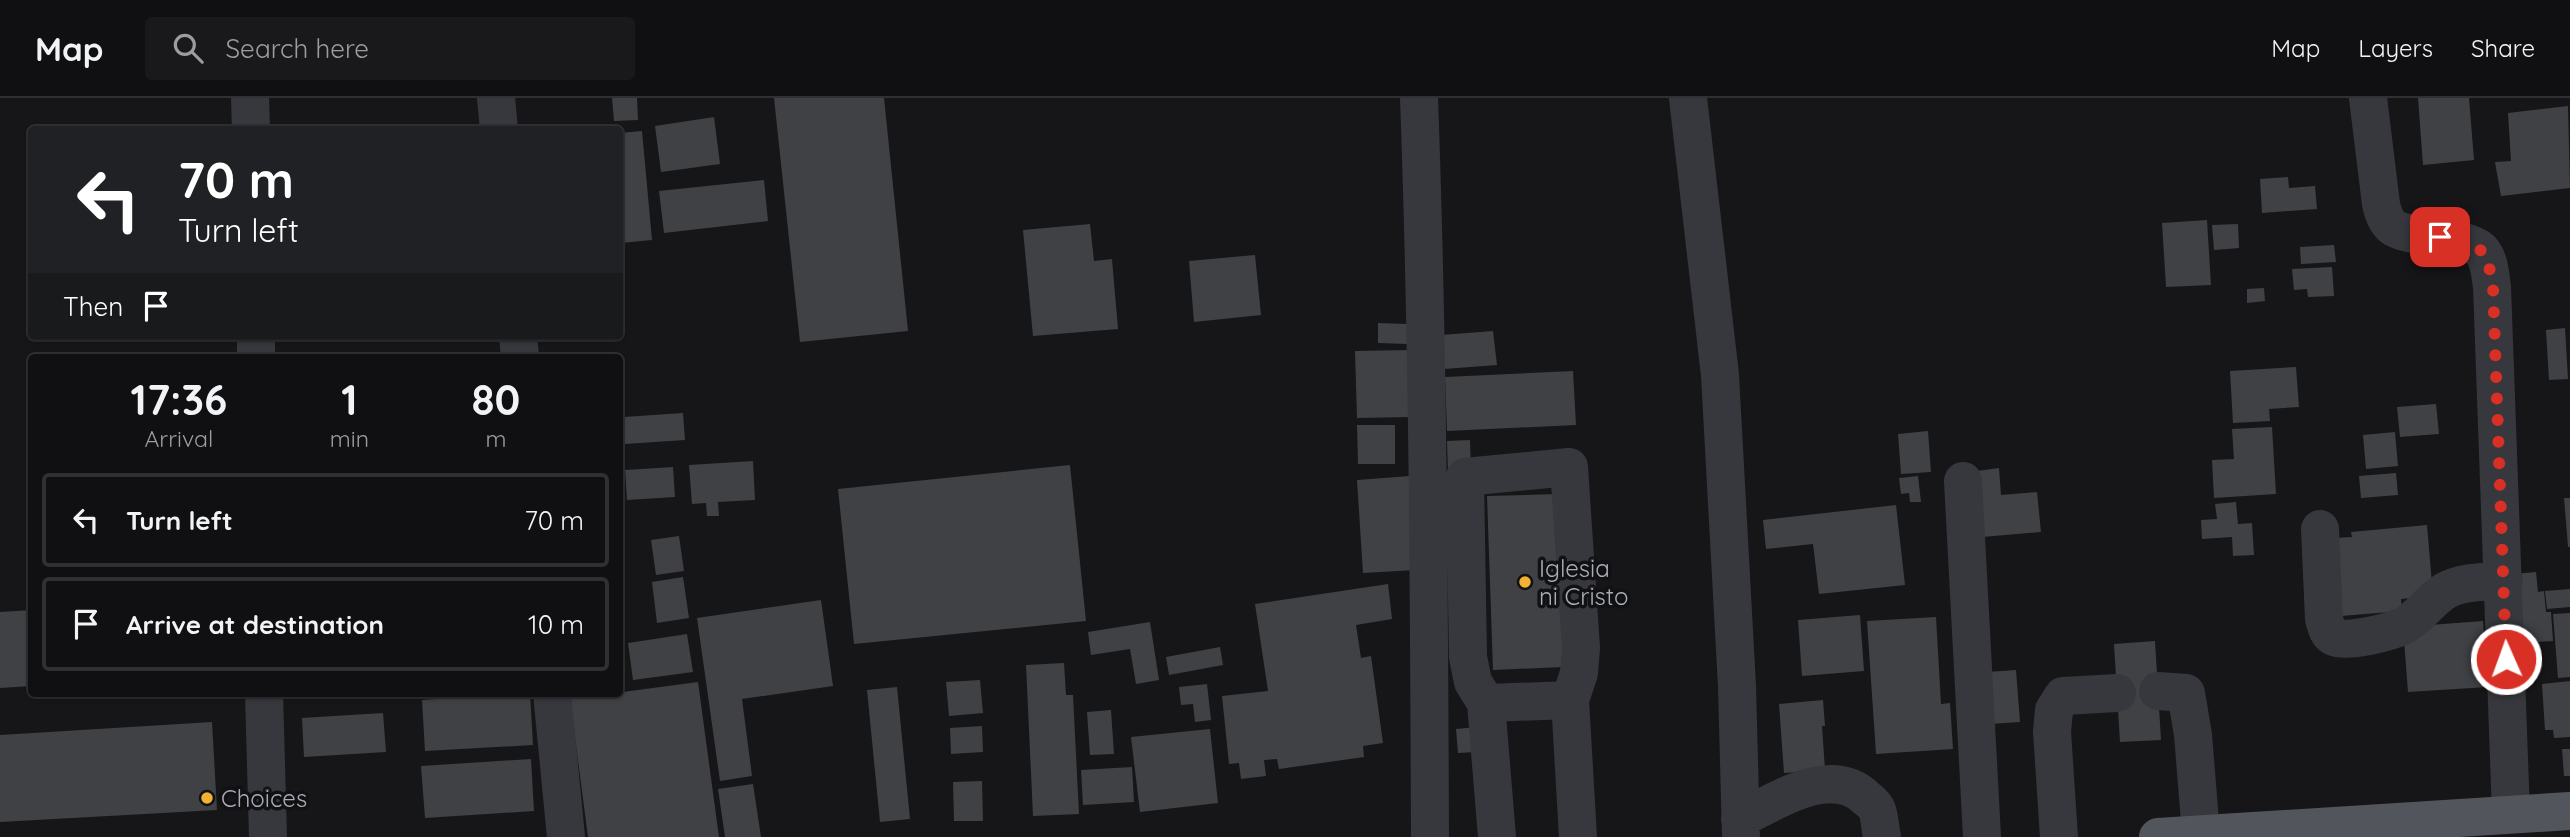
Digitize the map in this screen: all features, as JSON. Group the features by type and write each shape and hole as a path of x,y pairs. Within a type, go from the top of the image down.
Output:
{"main road":[{"path":"2158,837 2511,814 2565,820"}],"street":[{"path":"250,98 251,126"},
{"path":"496,98 499,126"},
{"path":"1419,98 1426,270 1429,468 1430,837"},
{"path":"1688,98 1720,375 1737,686 1740,828"},
{"path":"2368,98 2385,218 2395,228 2463,242 2479,248 2488,261 2493,287 2511,814"},
{"path":"1497,837 1486,703 1473,682 1468,657 1465,477 1569,467 1581,648 1579,673 1570,700 1578,837"},
{"path":"1963,481 1982,837"},
{"path":"2320,529 2324,619 2327,631 2334,637 2347,639 2373,635 2405,625 2446,590 2466,583 2504,581"},
{"path":"2158,691 2186,693 2193,735 2201,834"},
{"path":"2059,837 2052,732 2054,710 2063,696 2117,693"},
{"path":"264,697 268,837"},
{"path":"552,697 566,837"},
{"path":"1486,703 1570,700"},
{"path":"1740,828 1791,794 1817,785 1839,784 1857,788 1876,807 1882,837"}],"building":[{"path":"612,98 637,98 638,120 614,121"},
{"path":"774,98 884,98 908,331 800,342"},
{"path":"2418,98 2469,98 2474,160 2423,165"},
{"path":"2568,106 2570,188 2501,196 2495,162 2511,161 2508,113"},
{"path":"714,117 720,164 661,172 655,126"},
{"path":"642,131 652,240 623,243 623,133"},
{"path":"2288,177 2289,188 2315,186 2317,209 2262,213 2260,179"},
{"path":"764,180 768,221 664,233 659,191"},
{"path":"2207,220 2211,285 2166,287 2162,223"},
{"path":"1090,224 1094,261 1112,259 1118,329 1033,336 1023,230"},
{"path":"2238,224 2239,248 2214,250 2212,225"},
{"path":"2334,245 2336,262 2301,264 2300,247"},
{"path":"1255,255 1261,315 1194,322 1189,261"},
{"path":"2332,267 2334,296 2308,297 2307,289 2294,290 2292,269"},
{"path":"2264,288 2265,301 2247,303 2247,289"},
{"path":"1378,323 1407,324 1407,344 1378,343"},
{"path":"2565,328 2568,379 2549,380 2546,330"},
{"path":"1493,331 1497,365 1444,369 1441,335"},
{"path":"1410,350 1411,417 1357,418 1355,351"},
{"path":"2296,367 2299,407 2269,409 2270,421 2233,423 2230,371"},
{"path":"1573,371 1576,425 1447,431 1445,377"},
{"path":"2436,404 2439,434 2400,437 2397,407"},
{"path":"683,413 685,440 625,444 624,417"},
{"path":"1357,425 1395,425 1395,464 1358,464"},
{"path":"2272,427 2276,494 2214,498 2212,460 2234,459 2232,429"},
{"path":"1928,431 1931,472 1901,474 1898,434"},
{"path":"2395,432 2398,466 2366,469 2363,435"},
{"path":"1470,440 1471,471 1448,472 1447,441"},
{"path":"753,461 755,500 718,502 719,516 707,516 706,503 692,504 689,465"},
{"path":"1070,465 1086,621 854,644 838,489"},
{"path":"673,467 675,497 627,500 625,470"},
{"path":"1999,468 2001,495 2037,492 2041,532 1982,537 1977,471"},
{"path":"2396,473 2398,495 2361,498 2359,476"},
{"path":"1410,476 1416,570 1363,573 1357,480"},
{"path":"1918,476 1921,502 1910,502 1909,493 1901,494 1899,478"},
{"name":"Iglesia ni Cristo","path":"1557,494 1564,667 1493,670 1487,496"},
{"path":"2564,498 2570,498 2570,547 2568,547"},
{"path":"2236,502 2238,524 2252,523 2254,555 2233,556 2232,537 2202,539 2201,520 2217,519 2215,504"},
{"path":"1896,505 1905,585 1819,594 1813,544 1766,549 1763,520"},
{"path":"2427,525 2433,596 2401,599 2402,611 2341,616 2335,538 2352,537 2351,532"},
{"path":"679,536 684,571 656,575 651,540"},
{"path":"2536,572 2538,592 2544,591 2546,612 2551,612 2553,641 2519,643 2514,574"},
{"path":"683,577 689,618 657,623 652,582"},
{"path":"1388,584 1392,619 1356,625 1361,658 1371,656 1383,743 1363,746 1364,757 1279,769 1277,759 1264,760 1266,776 1241,779 1239,763 1229,764 1222,696 1268,691 1255,604"},
{"path":"2570,589 2570,607 2547,609 2545,591"},
{"path":"821,600 833,686 742,699 752,776 720,781 697,618"},
{"path":"28,610 28,686 0,688 0,612"},
{"path":"2570,613 2570,677 2558,678 2553,614"},
{"path":"1860,615 1864,671 1802,676 1798,620"},
{"path":"1936,617 1941,704 1950,703 1953,749 1876,754 1867,621"},
{"path":"2483,621 2488,687 2408,692 2403,627"},
{"path":"1150,622 1159,680 1136,684 1130,649 1091,655 1088,632"},
{"path":"687,634 693,672 633,680 628,643"},
{"path":"2155,641 2161,740 2120,742 2114,644"},
{"path":"1220,647 1223,665 1169,675 1166,657"},
{"path":"1064,663 1066,695 1073,695 1079,814 1033,816 1026,665"},
{"path":"2016,670 2020,722 1990,724 1987,672"},
{"path":"980,680 983,713 949,716 946,682"},
{"path":"2570,681 2570,737 2554,738 2553,730 2545,730 2542,684"},
{"path":"698,682 719,837 588,837 570,699 623,697 623,692"},
{"path":"1207,684 1211,720 1195,722 1193,704 1181,705 1179,687"},
{"path":"897,687 910,819 880,822 867,690"},
{"path":"530,697 533,745 425,751 422,700"},
{"path":"1823,700 1825,770 1784,773 1779,704"},
{"path":"1111,710 1114,754 1090,755 1087,712"},
{"path":"383,713 386,752 304,757 302,718"},
{"path":"212,722 217,810 0,822 0,735"},
{"path":"982,726 983,752 951,754 950,728"},
{"path":"1477,727 1478,752 1458,753 1456,729"},
{"path":"1210,729 1218,803 1140,812 1131,737"},
{"path":"2562,749 2570,749 2570,776 2564,776"},
{"path":"531,759 534,811 425,818 421,766"},
{"path":"1132,767 1134,802 1083,805 1081,770"},
{"path":"982,781 983,821 954,821 953,782"},
{"path":"753,784 761,837 725,837 718,789"}],"place":[{"name":"Iglesia ni Cristo","path":"1525,582"},
{"name":"Choices","path":"207,798"}],"route":[{"path":"2440,237 2479,248 2488,261 2493,287 2506,659"}]}
